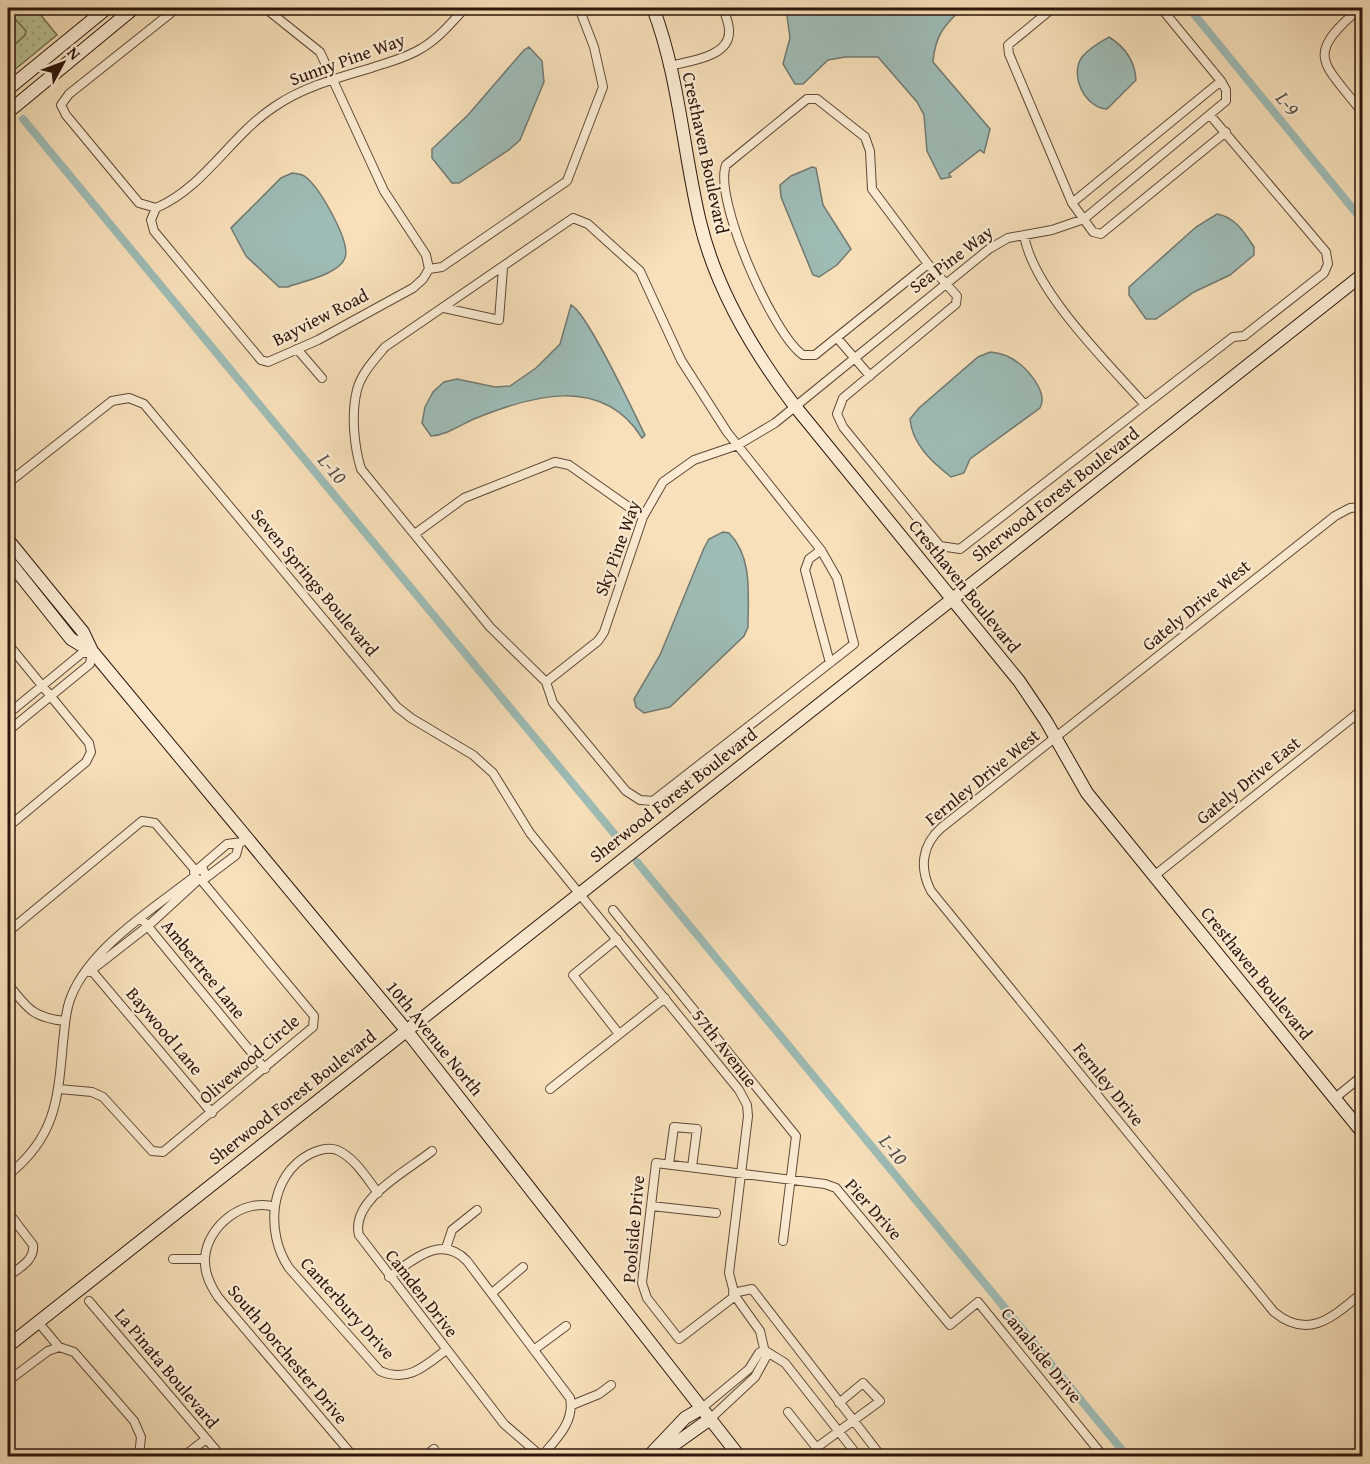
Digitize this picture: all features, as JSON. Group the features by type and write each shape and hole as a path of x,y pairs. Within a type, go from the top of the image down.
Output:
{"street":[{"path":"8,89 107,8"},
{"path":"156,208 139,203 66,115 61,105 69,94 177,8"},
{"path":"265,8 320,52 384,191 426,255 429,269 442,267 567,181 603,87 594,46 579,8"},
{"name":"Sunny Pine Way","path":"156,208 176,197 203,175 268,111 292,96 333,79 421,50 442,33 465,8"},
{"name":"Cresthaven Boulevard","path":"653,8 670,66 700,224 710,255 743,329 794,405 1033,700 1087,793 1362,1132"},
{"path":"670,66 723,49 728,41 729,30 723,8"},
{"path":"1053,8 1008,45 1009,54 1072,203 1093,232 1101,234 1226,132"},
{"path":"1072,203 1221,81 1161,8"},
{"path":"1360,8 1332,32 1326,42 1324,53 1329,70 1362,112"},
{"path":"8,112 128,10"},
{"name":"Sea Pine Way","path":"794,405 989,249 1008,238 1065,227 1084,219 1226,102 1226,90 1221,81"},
{"path":"928,264 815,356 803,355 786,339 759,291 733,220 723,173 726,165 807,99 817,99 865,137 870,151 872,189 928,264 957,296 956,304 843,398 837,414 843,426 940,546 960,549 1233,337 1244,336 1324,273 1328,264 1326,252 1210,115"},
{"name":"Bayview Road","path":"156,208 151,220 154,231 261,360 268,362 412,288 423,279 429,269"},
{"path":"573,218 588,224 640,271 681,360 727,432 821,550 837,578 854,644 652,801 640,800 626,791 553,703 546,682 490,627 416,533 361,469 356,453 357,390 369,366 385,347 444,308 573,218"},
{"path":"1024,235 1027,253 1064,312 1145,405"},
{"path":"444,308 499,320 503,268"},
{"name":"Sherwood Forest Boulevard","path":"8,1346 1362,275"},
{"path":"838,339 870,376"},
{"path":"297,349 322,378"},
{"name":"Seven Springs Boulevard","path":"8,483 112,401 129,398 144,404 397,707 473,755 493,773 530,833 579,893"},
{"name":"Sky Pine Way","path":"546,682 598,641 604,632 643,517 667,477 694,459 738,445 775,423 794,405"},
{"path":"416,533 464,498 555,462 569,465 643,517"},
{"name":"Gately Drive West","path":"1055,738 1335,516 1345,510 1362,507"},
{"name":"10th Avenue North","path":"8,540 82,632 92,651 243,841 406,1030 739,1456"},
{"path":"821,550 809,559 804,570 830,663"},
{"name":"10th Avenue North","path":"8,560 71,639 92,651"},
{"path":"8,644 89,743 90,758 8,827"},
{"path":"8,714 82,653 92,651 90,664 8,731"},
{"name":"Gately Drive East","path":"1154,876 1362,710"},
{"name":"Fernley Drive West","path":"930,841 941,828 1055,738"},
{"name":"Olivewood Circle","path":"8,932 142,821 155,823 314,1016 315,1022 310,1032 168,1149 157,1153 152,1151 103,1097 92,1092 59,1089"},
{"path":"83,975 92,971 147,926 199,876 227,844 243,841"},
{"path":"8,1175 24,1162 44,1136 53,1116 59,1089 65,1022 71,996 90,964 141,918 199,876 236,855 243,841"},
{"name":"Fernley Drive","path":"930,841 923,863 924,875 931,891 1270,1308 1288,1322 1304,1325 1327,1320 1362,1293"},
{"name":"57th Avenue","path":"579,893 745,1100 748,1116 729,1273 734,1295"},
{"path":"613,910 796,1136 783,1241"},
{"name":"Ambertree Lane","path":"141,918 265,1069"},
{"path":"617,939 573,975 620,1034"},
{"name":"Baywood Lane","path":"92,971 212,1113"},
{"path":"8,984 35,1014 65,1022"},
{"path":"550,1089 665,998"},
{"path":"1335,1098 1362,1076"},
{"path":"669,1164 674,1127 685,1128 697,1130 692,1167"},
{"name":"Canterbury Drive","path":"378,1193 353,1161 337,1150 328,1149 308,1156 293,1168 283,1183 275,1207 276,1240 285,1262 375,1368 392,1375 411,1374 446,1350"},
{"name":"Camden Drive","path":"432,1151 362,1207 357,1230 361,1241 504,1424 542,1456"},
{"name":"Poolside Drive","path":"734,1295 679,1340 642,1289 656,1162 742,1173"},
{"name":"Pier Drive","path":"742,1173 825,1184 841,1192 950,1325"},
{"path":"173,1259 205,1259 208,1246 216,1231 232,1215 253,1204 275,1207"},
{"path":"651,1206 716,1213"},
{"path":"446,1248 452,1230 477,1210"},
{"path":"8,1212 33,1245 33,1251 28,1261 8,1277"},
{"path":"389,1277 428,1251 446,1248 463,1256 565,1388 572,1405 568,1423 542,1456"},
{"name":"South Dorchester Drive","path":"205,1259 207,1276 218,1297 353,1456"},
{"path":"492,1293 523,1267"},
{"path":"658,1456 710,1419 760,1370 766,1357 760,1331 734,1295 752,1289 881,1456"},
{"name":"La Pinata Boulevard","path":"89,1301 220,1456"},
{"name":"Canalside Drive","path":"950,1325 978,1302 1103,1456"},
{"path":"38,1322 59,1347 74,1352 83,1361 134,1421 141,1437 139,1456"},
{"path":"535,1349 566,1326"},
{"path":"8,1381 41,1354 59,1347"},
{"path":"649,1456 685,1418 702,1408 741,1376 764,1350"},
{"path":"764,1350 781,1359 858,1456"},
{"path":"816,1448 880,1401 863,1383 839,1402"},
{"path":"572,1405 599,1394 611,1385"},
{"path":"788,1412 823,1456"},
{"path":"184,1456 206,1439"},
{"path":"425,1456 434,1449"}],"green space":[{"path":"8,8 35,8 57,35 8,75"},
{"path":"8,11 26,31 25,35 8,51"}],"water":[{"path":"786,8 877,8 895,13 911,8 963,8 938,38 933,62 990,129 984,153 980,150 949,174 951,177 941,179 927,151 924,115 917,102 878,57 845,57 828,60 803,84 795,84 783,64 790,38"},
{"path":"1109,37 1120,45 1128,56 1134,67 1136,80 1107,109 1092,103 1086,97 1078,81 1077,73 1082,57"},
{"path":"529,47 542,61 544,82 520,140 459,183 452,183 432,158 432,149 468,115"},
{"path":"812,167 816,168 823,205 851,249 837,265 819,277 813,275 781,197 780,185 791,176"},
{"path":"292,173 303,175 314,185 339,229 346,251 341,264 328,273 288,287 279,287 246,256 231,228 281,178"},
{"path":"1217,214 1229,218 1238,226 1254,247 1254,255 1230,275 1194,292 1156,319 1146,319 1129,295 1129,287 1196,227"},
{"path":"571,305 588,325 610,364 645,435 642,438 626,418 607,405 586,398 564,396 518,403 474,419 448,432 431,436 422,423 425,407 433,392 444,382 457,379 495,387 510,386 536,368 560,344"},
{"path":"990,352 1009,357 1028,372 1041,394 1040,408 970,459 964,473 951,477 924,452 915,436 910,419 919,408 978,357"},
{"path":"723,532 729,533 737,543 746,565 748,627 744,636 670,707 644,713 636,707 634,699 660,655 704,548 709,539"}],"waterway":[{"name":"L-9","path":"1189,8 1362,220"},
{"name":"L-10","path":"23,119 617,837"},
{"name":"L-10","path":"637,862 1127,1456"}]}
